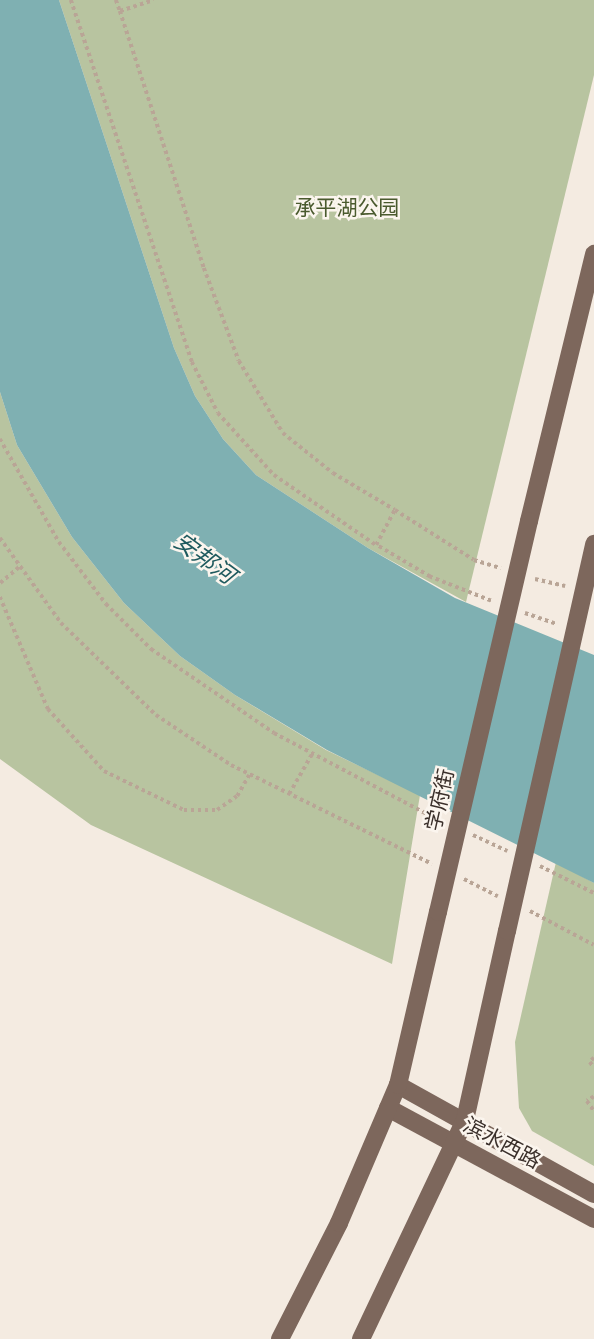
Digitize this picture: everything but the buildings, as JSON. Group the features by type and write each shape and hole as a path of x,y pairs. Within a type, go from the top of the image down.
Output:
{"main road":[{"name":"学府街","path":"280,1339 338,1223 398,1085 594,254"},
{"path":"361,1339 465,1120 594,544"},
{"name":"滨水西路","path":"398,1085 594,1194"},
{"name":"滨水西路","path":"388,1108 594,1219"}],"path":[{"path":"71,0 192,362 218,413 274,475 376,545 430,577 502,605"},
{"path":"116,0 204,268 239,361 283,433 332,473 423,525"},
{"path":"120,11 153,0"},
{"path":"0,439 34,504 106,604 151,649 312,754 449,825"},
{"path":"376,545 395,510"},
{"path":"0,538 61,623 123,687 187,737 249,775 437,866"},
{"path":"0,583 19,567"},
{"path":"0,597 48,709 104,771 184,810 217,810 237,796 249,775"},
{"path":"514,609 561,626"},
{"path":"289,794 312,754"},
{"path":"461,830 509,852"},
{"path":"533,863 594,893"},
{"path":"462,878 510,901"},
{"path":"522,907 594,945"},
{"path":"594,1058 590,1062 594,1068"},
{"path":"594,1097 587,1101 594,1111"}],"green space":[{"name":"承平湖公园","path":"59,0 594,0 594,75 466,602 368,548 256,475 223,439 195,396 174,348"},
{"path":"0,392 17,445 72,537 124,603 180,656 235,695 326,750 420,795 392,964 91,825 0,759"},
{"path":"556,862 594,883 594,1166 532,1131 519,1108 515,1042"}],"water":[{"name":"安邦河","path":"0,0 59,0 174,348 195,396 223,439 256,475 368,548 455,598 594,655 594,883 327,750 235,695 180,656 124,603 72,537 17,445 0,392"}]}
